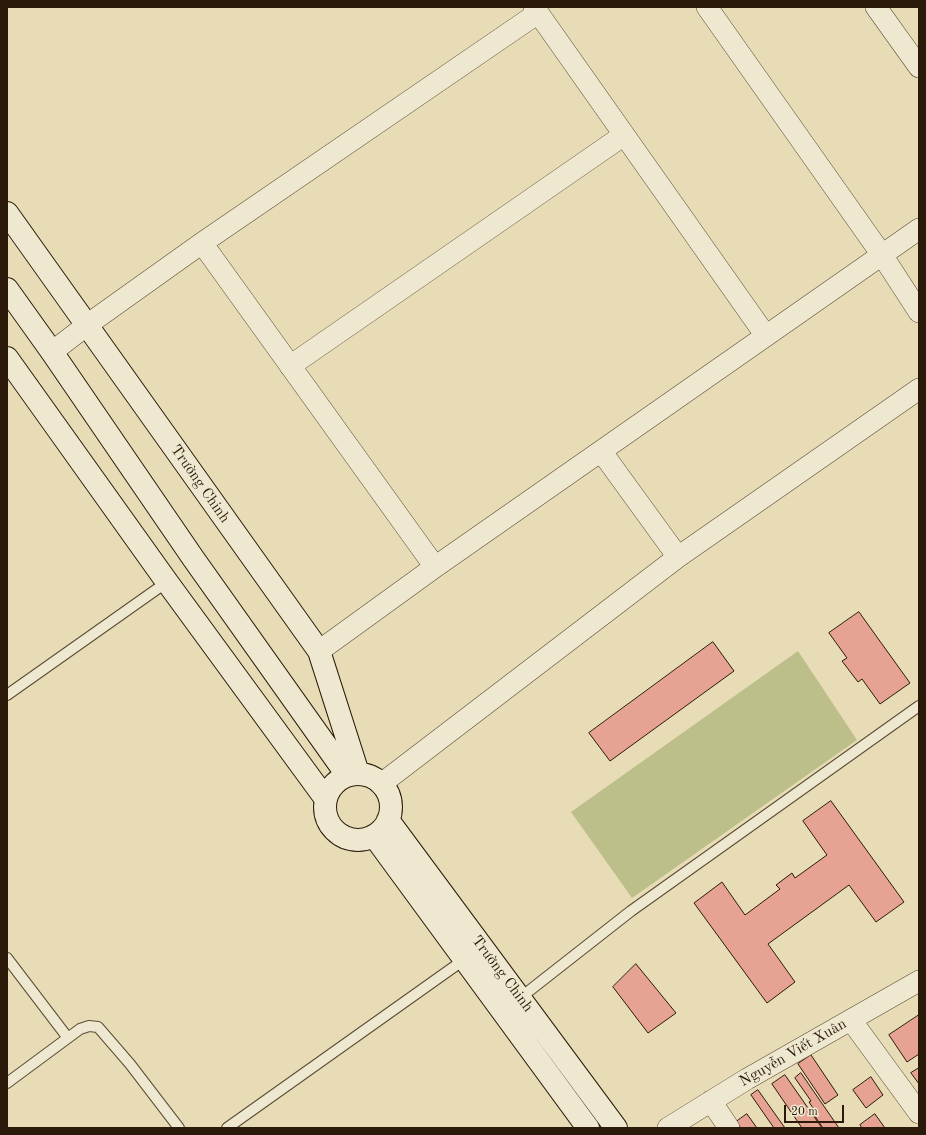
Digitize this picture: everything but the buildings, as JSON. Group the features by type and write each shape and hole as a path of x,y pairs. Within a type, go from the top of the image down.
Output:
{"street":[{"path":"707,7 882,255 919,312"},
{"path":"876,7 919,67"},
{"path":"52,352 87,325 202,243 536,10 766,336"},
{"path":"290,366 624,134"},
{"name":"Trường Chinh","path":"7,213 319,651 352,774"},
{"path":"319,651 435,567 919,229"},
{"path":"202,243 435,567"},
{"path":"7,289 193,558 352,774"},
{"path":"7,358 167,582 325,798"},
{"path":"381,784 678,558 919,389"},
{"path":"601,451 678,558"},
{"path":"352,774 369,775 378,780 381,784 386,788 390,798 391,810 388,820 382,829 374,836 352,840 342,836 333,829 327,820 324,809 325,798 330,788 337,780 352,774"},
{"name":"Trường Chinh","path":"388,820 616,1128"},
{"name":"Trường Chinh","path":"374,836 588,1128"},
{"name":"Nguyễn Viết Xuân","path":"668,1128 747,1079 919,981"},
{"path":"851,1020 919,1113"},
{"path":"711,1101 730,1128"}],"lane":[{"path":"7,695 167,582"},
{"path":"520,998 631,910 919,706"},
{"path":"7,958 68,1038"},
{"path":"227,1128 458,964"},
{"path":"7,1082 80,1029 89,1026 98,1027 130,1064 179,1128"}],"green space":[{"path":"798,651 857,740 632,898 571,812"}]}
